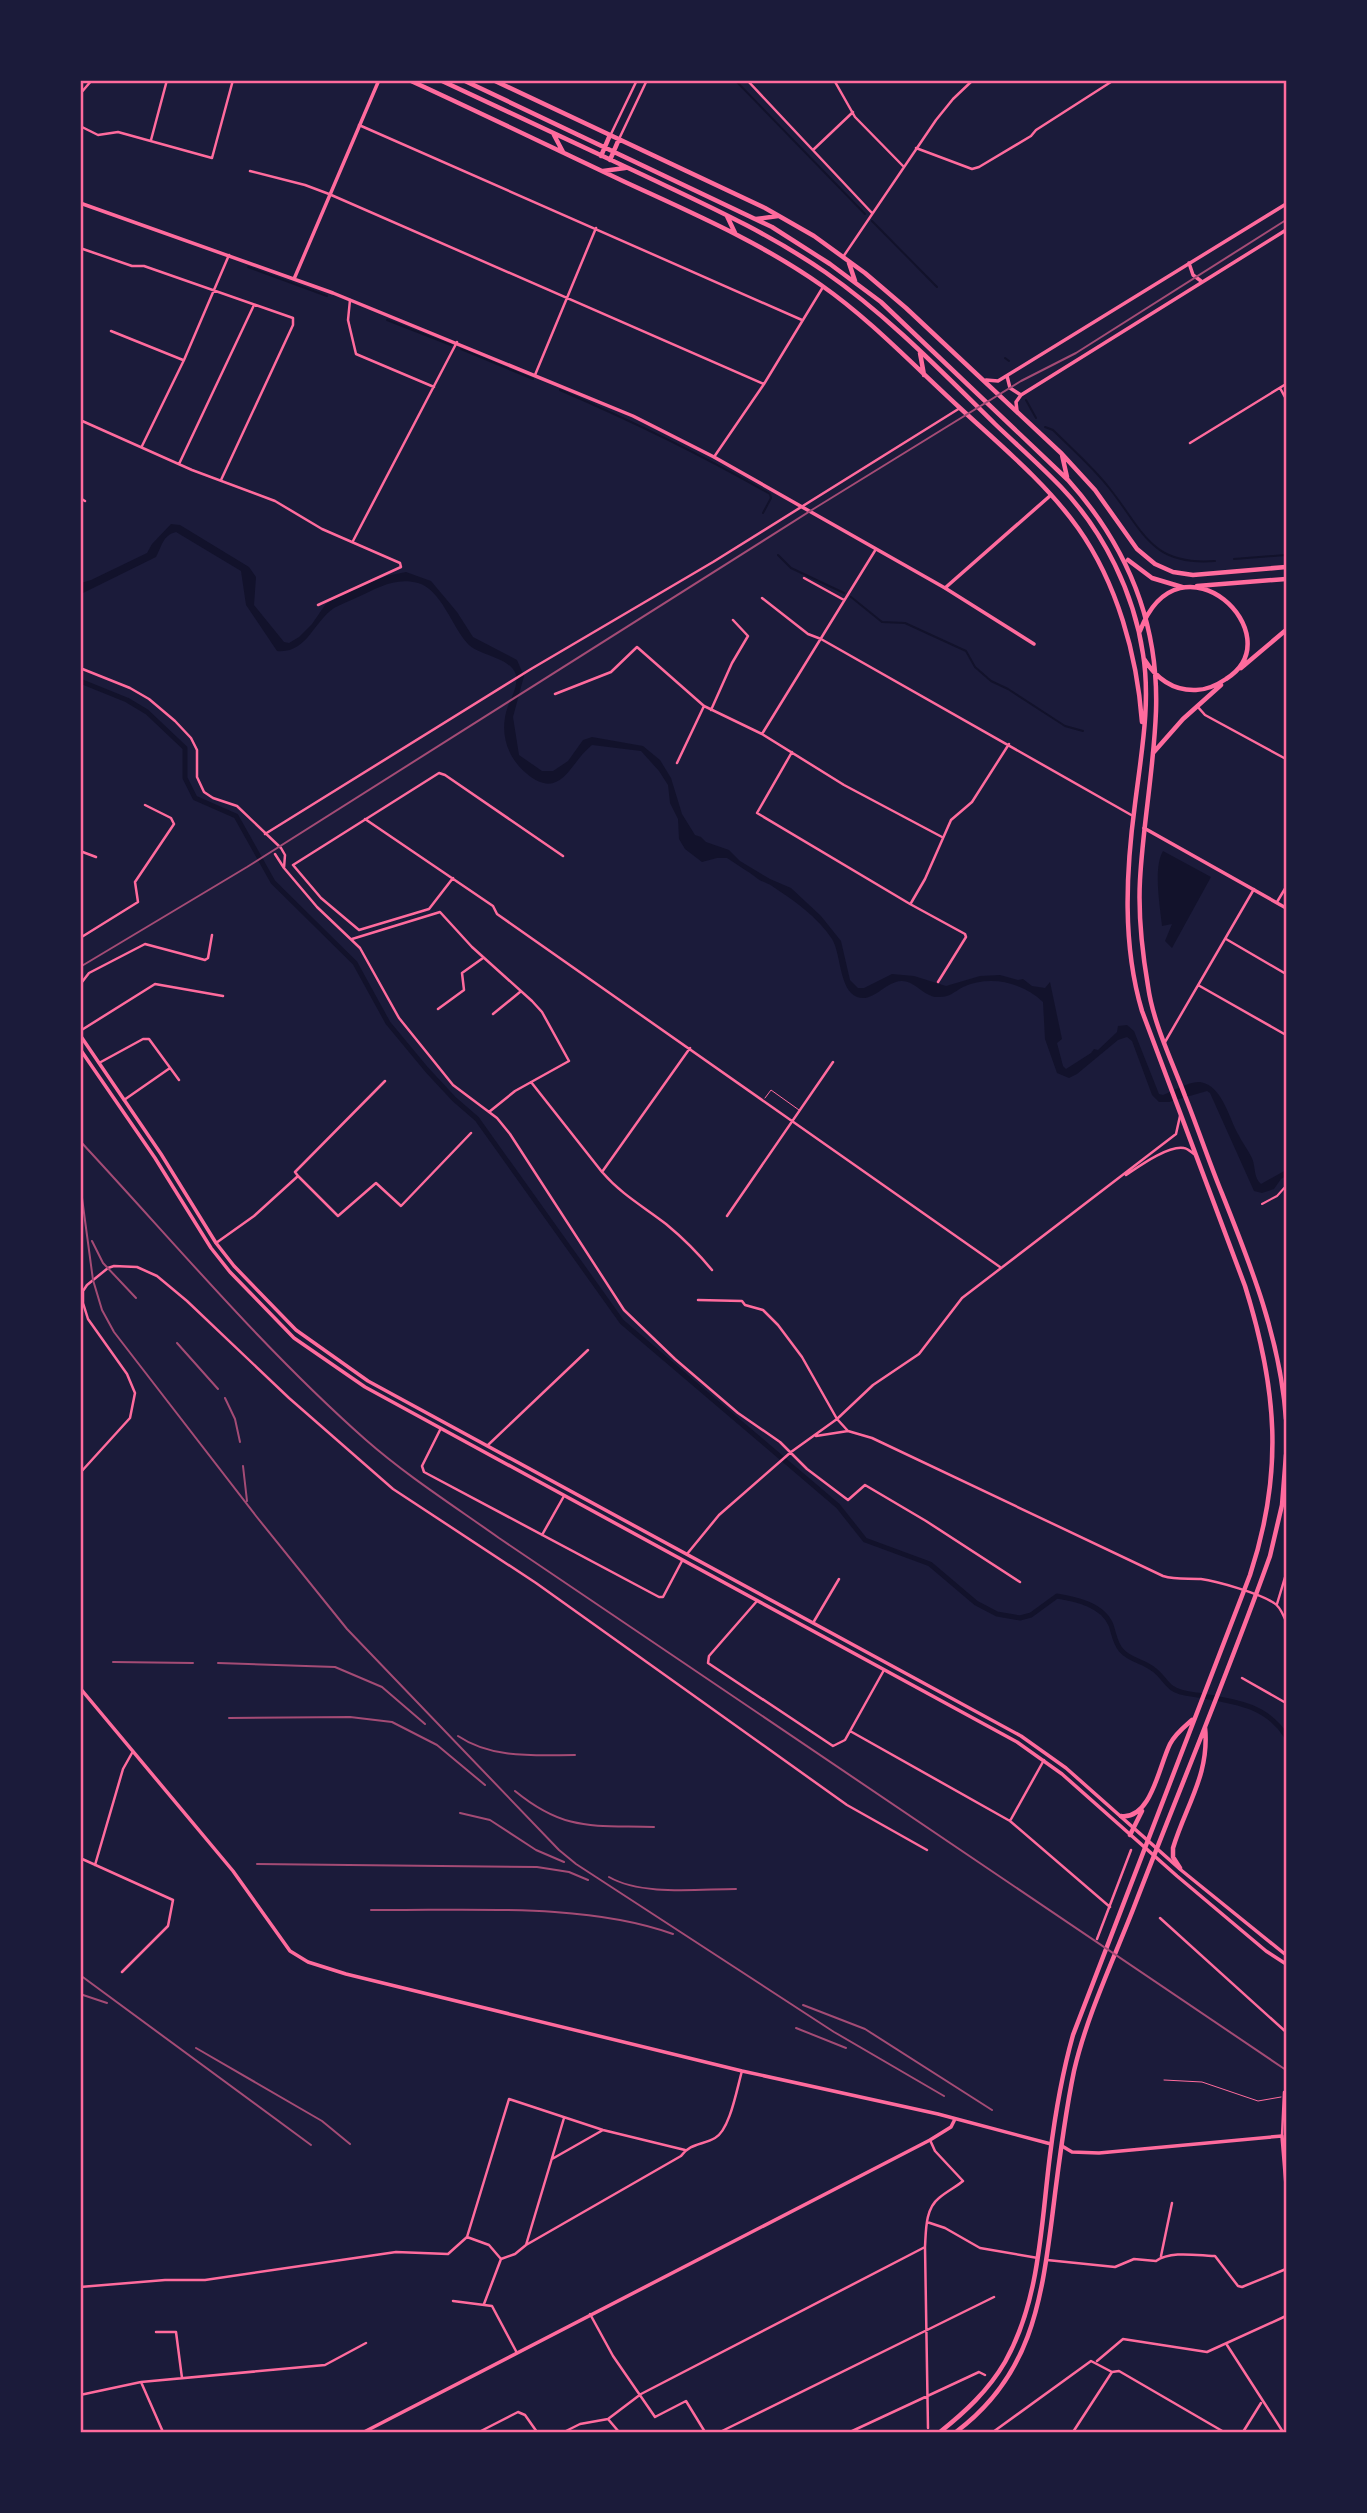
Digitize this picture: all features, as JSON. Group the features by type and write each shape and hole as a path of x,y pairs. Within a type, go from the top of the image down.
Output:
{"highway":[{"path":"409,80 735,234 776,256 860,316 1051,495 1081,532 1110,587 1132,656 1143,741"},
{"path":"440,80 727,215 818,267 859,298 919,352 1077,505 1117,568 1139,633 1144,658 1143,741 1128,879 1128,915 1137,990 1142,1011 1245,1286 1265,1360 1273,1427 1269,1496 1250,1575 1073,2035 1051,2144 1038,2258 1025,2314 1004,2363 981,2395 940,2432"},
{"path":"463,80 755,219 805,247 856,281 1068,480 1121,551 1133,565 1152,579 1175,586 1190,587 1286,579"},
{"path":"493,80 779,216 845,258 891,294 1062,454 1095,490 1137,549 1161,567 1180,574 1199,575 1286,567"},
{"path":"472,95 476,87"},
{"path":"554,134 564,153"},
{"path":"600,156 610,135"},
{"path":"610,160 620,139"},
{"path":"602,172 626,168"},
{"path":"727,215 735,234"},
{"path":"755,219 779,216"},
{"path":"845,258 856,281"},
{"path":"892,327 899,326 899,320"},
{"path":"919,352 924,375"},
{"path":"1062,454 1068,480"},
{"path":"1121,551 1146,617 1155,674 1156,713 1144,828 1139,916 1148,988 1190,1110 1257,1282 1278,1358 1286,1419"},
{"path":"1139,633 1153,606 1166,595 1190,587 1219,595 1231,604 1240,616 1245,633 1245,651 1241,665 1233,675 1210,688 1194,690 1173,686 1155,674 1144,658"},
{"path":"1153,754 1183,719 1286,630"},
{"path":"1142,1011 1153,1008"},
{"path":"1245,1286 1257,1282"},
{"path":"956,2432 974,2419 1013,2370 1022,2353 1041,2298 1074,2071 1084,2035 1262,1579 1279,1522 1286,1455"},
{"path":"1132,1836 1170,1742 1193,1719"},
{"path":"1180,1868 1173,1857 1173,1848 1204,1765 1207,1745 1205,1724"},
{"path":"1121,1816 1132,1815 1144,1807"},
{"path":"1051,2144 1062,2146"}],"main road":[{"path":"294,279 379,80"},
{"path":"80,203 350,300 633,416 714,457 876,549 1034,644"},
{"path":"979,377 995,382 1007,376 1286,204"},
{"path":"1018,413 1016,402 1021,395 1286,230"},
{"path":"1189,263 1193,275 1202,282"},
{"path":"1007,376 1010,388 1021,395"},
{"path":"945,589 1051,495"},
{"path":"1144,828 1286,908"},
{"path":"80,1033 216,1243 296,1330 368,1381 936,1689 1034,1745 1066,1768 1165,1856 1286,1955"},
{"path":"80,1049 155,1158 211,1248 230,1272 294,1338 332,1367 682,1561 1017,1742 1044,1760 1266,1951 1286,1963"},
{"path":"332,1367 336,1360"},
{"path":"614,1523 617,1516"},
{"path":"80,1688 233,1871 276,1935 298,1957 346,1974 1051,2144"},
{"path":"933,1697 936,1689"},
{"path":"364,2432 930,2140 951,2127 955,2119"},
{"path":"1062,2146 1072,2152 1098,2153 1282,2136 1286,2185"}],"street":[{"path":"80,93 92,80"},
{"path":"151,140 167,80"},
{"path":"80,125 98,135 118,132 212,158 233,80"},
{"path":"610,135 637,80"},
{"path":"620,139 647,80"},
{"path":"747,80 872,214"},
{"path":"834,80 853,112 903,166"},
{"path":"845,258 903,166 953,99 973,80"},
{"path":"916,148 968,168 979,167 1031,136 1114,80"},
{"path":"813,150 853,112"},
{"path":"359,125 802,320"},
{"path":"250,170 329,194 764,384"},
{"path":"535,375 596,228"},
{"path":"80,248 132,266 144,266 292,317 294,322 221,481"},
{"path":"142,446 184,360 229,255"},
{"path":"714,457 764,384 823,287"},
{"path":"350,300 348,320 356,354 435,387"},
{"path":"179,464 254,305"},
{"path":"111,331 184,360"},
{"path":"352,542 457,342"},
{"path":"1190,443 1286,384"},
{"path":"1280,388 1286,399"},
{"path":"265,834 510,682 713,562 960,408"},
{"path":"80,420 179,464 275,501 322,530 395,560 401,567 318,605"},
{"path":"80,498 85,501"},
{"path":"762,734 876,549"},
{"path":"804,578 844,601"},
{"path":"762,598 808,634 1009,744 1133,816"},
{"path":"711,710 732,663 748,636 733,620"},
{"path":"555,694 611,671 637,647 704,706 762,734 844,785 942,837"},
{"path":"80,668 130,688 149,699 175,721 191,738 197,750 197,777 204,792 214,799 237,806 281,848 285,855 284,867"},
{"path":"677,763 704,706"},
{"path":"1197,706 1205,715 1286,759"},
{"path":"910,904 925,879 951,820 972,802 1009,744"},
{"path":"792,752 757,813 965,934 966,937 938,982"},
{"path":"284,867 293,865 439,773 562,856"},
{"path":"80,937 138,902 135,882 174,821 145,805"},
{"path":"365,819 493,906 497,914 1000,1267"},
{"path":"80,851 96,857"},
{"path":"275,854 317,907 352,939 379,980 399,1018 453,1086 489,1112 510,1134 624,1310 675,1359 738,1413 780,1442 807,1469 848,1500 865,1485 1020,1582"},
{"path":"293,865 321,898 359,930 429,909 453,878"},
{"path":"1277,902 1286,887"},
{"path":"1165,1042 1254,889"},
{"path":"352,939 440,912 483,958 532,1000 569,1061 515,1091 489,1112"},
{"path":"82,982 89,973 145,944 205,960 208,958 212,935"},
{"path":"1226,939 1286,974"},
{"path":"438,1009 464,990 462,973 483,958"},
{"path":"80,1033 155,984 223,996"},
{"path":"1198,985 1286,1035"},
{"path":"494,1014 520,992"},
{"path":"99,1063 143,1039 149,1040 179,1080"},
{"path":"602,1172 690,1048"},
{"path":"727,1216 833,1062"},
{"path":"124,1100 170,1068"},
{"path":"385,1081 295,1172 338,1216 376,1183 401,1206 471,1133"},
{"path":"531,1082 602,1172 624,1195 664,1223 692,1247 712,1270"},
{"path":"687,1554 719,1515 774,1466 837,1419 873,1385 919,1354 955,1305 1000,1267 1176,1135 1181,1113"},
{"path":"1111,1185 1156,1156 1184,1148 1195,1155"},
{"path":"216,1243 254,1216 298,1176"},
{"path":"1262,1203 1277,1196 1286,1186"},
{"path":"80,1473 130,1418 135,1393 127,1374 88,1319 83,1303 83,1291 108,1268 137,1267 157,1276 187,1301 289,1398 393,1489 536,1583 846,1805 927,1850"},
{"path":"698,1300 742,1301 745,1305 763,1310 802,1357 837,1419 848,1431"},
{"path":"488,1445 588,1350"},
{"path":"441,1428 422,1470 660,1597 682,1561"},
{"path":"816,1436 848,1431 872,1438 1163,1576 1214,1582 1277,1604 1286,1621"},
{"path":"542,1535 564,1496"},
{"path":"1277,1604 1286,1574"},
{"path":"813,1623 839,1579"},
{"path":"757,1601 709,1656 708,1662 833,1746 845,1740 884,1670"},
{"path":"1242,1678 1286,1703"},
{"path":"850,1731 1010,1821 1110,1907"},
{"path":"95,1865 123,1769 132,1753"},
{"path":"1010,1821 1044,1760"},
{"path":"1097,1939 1130,1850"},
{"path":"80,1858 173,1900 168,1926 122,1972"},
{"path":"1160,1918 1286,2032"},
{"path":"1286,1963 1286,2048"},
{"path":"80,2287 165,2280 205,2280 396,2252 448,2254 467,2236 509,2099 603,2130 685,2150 715,2139 724,2130 742,2071"},
{"path":"1282,2136 1283,2094"},
{"path":"526,2245 564,2118"},
{"path":"552,2159 603,2130"},
{"path":"928,2428 925,2247 927,2222 930,2208 937,2199 963,2181 935,2151 930,2140"},
{"path":"484,2304 501,2259 515,2254 526,2245 681,2156 685,2150"},
{"path":"1047,2260 1115,2267 1134,2259 1156,2261 1161,2256 1172,2203"},
{"path":"927,2222 945,2228 980,2248 1038,2258"},
{"path":"467,2236 489,2245 501,2259"},
{"path":"564,2432 580,2424 608,2419 641,2394 925,2247"},
{"path":"1161,2256 1215,2256 1240,2287 1286,2269"},
{"path":"720,2432 994,2297"},
{"path":"453,2301 492,2306 517,2353"},
{"path":"590,2314 613,2356 655,2417 686,2401 705,2432"},
{"path":"1096,2362 1123,2339 1207,2352 1286,2316"},
{"path":"156,2332 176,2332 182,2378"},
{"path":"80,2395 141,2382 325,2365 366,2343"},
{"path":"1227,2345 1283,2432"},
{"path":"993,2432 1088,2361 1096,2362 1112,2372 1119,2371 1224,2432"},
{"path":"850,2432 979,2372 985,2375"},
{"path":"1073,2432 1112,2372"},
{"path":"141,2382 163,2432"},
{"path":"1243,2432 1262,2402"},
{"path":"479,2432 518,2412 525,2415 537,2432"},
{"path":"608,2419 619,2432"},
{"path":"1076,2428 1083,2432"}],"lane":[{"path":"764,1100 771,1090 799,1110"},
{"path":"1164,2080 1202,2082 1258,2101 1283,2094"}],"shaded area":[{"path":"171,524 180,525 249,567 256,577 254,605 284,642 289,643 299,637 325,605 336,597 386,576 406,572 431,581 457,612 473,637 517,660 524,676 513,717 519,755 542,771 553,771 568,761 583,740 592,737 643,746 660,760 671,778 682,814 695,835 729,850 740,861 791,888 821,916 841,941 850,980 858,988 864,988 892,974 914,976 946,986 980,976 1000,975 1023,979 1032,986 1045,988 1050,982 1062,1039 1057,1043 1066,1069 1094,1049 1098,1050 1117,1032 1118,1026 1127,1025 1134,1031 1159,1094 1163,1095 1196,1082 1208,1084 1224,1103 1252,1158 1258,1181 1261,1184 1286,1170 1286,1176 1274,1189 1262,1193 1254,1191 1210,1093 1207,1091 1169,1102 1159,1102 1152,1095 1132,1041 1127,1037 1118,1040 1077,1074 1069,1078 1057,1073 1045,1039 1043,1002 1016,985 984,981 963,987 949,995 934,997 911,983 901,981 874,995 857,997 847,987 832,939 820,923 805,910 727,858 702,862 685,849 679,839 678,819 670,803 668,785 641,751 592,745 564,777 556,782 548,784 538,781 526,773 513,759 504,734 505,715 516,683 513,669 502,660 468,644 440,600 418,583 394,582 334,608 303,642 287,651 277,651 246,605 241,571 176,532 166,538 156,557 81,594 81,583 147,553"},
{"path":"1163,851 1211,877 1172,948 1165,941 1172,924 1162,926 1159,898 1158,867"}],"waterway":[{"path":"735,80 865,214"},
{"path":"872,221 937,287"},
{"path":"248,267 327,296"},
{"path":"387,320 451,345"},
{"path":"461,349 533,379"},
{"path":"1005,358 1009,361"},
{"path":"560,390 666,439 770,494 771,498 763,513"},
{"path":"1026,400 1036,418"},
{"path":"1045,427 1053,430 1097,474 1151,543 1176,558 1215,561"},
{"path":"778,555 791,568 844,593"},
{"path":"1234,559 1286,555"},
{"path":"851,597 882,622 905,623 966,651 975,667 991,681 1065,726 1083,731"},
{"path":"80,681 127,700 147,712 185,748 185,778 195,798 236,816 273,882 355,963 388,1023 427,1070 477,1119 622,1322 838,1506 865,1540 930,1564 976,1603 997,1614 1020,1618 1031,1615 1057,1596 1088,1604 1107,1618 1117,1644 1124,1653 1153,1669 1175,1690 1247,1706 1269,1717 1286,1736"}],"railway":[{"path":"80,967 247,867 815,508 1021,381 1076,353 1286,220"},
{"path":"80,1141 291,1369 366,1440 398,1466 499,1538 1286,2070"},
{"path":"80,1183 93,1280 102,1310 114,1332 347,1629 559,1850 576,1864 834,2032 944,2096"},
{"path":"92,1241 103,1263 136,1298"},
{"path":"177,1343 218,1389"},
{"path":"225,1398 235,1419 240,1442"},
{"path":"243,1466 247,1501"},
{"path":"113,1662 193,1663"},
{"path":"218,1663 335,1667 382,1687 425,1724"},
{"path":"229,1718 350,1717 392,1722 437,1745 485,1785"},
{"path":"458,1736 485,1749 499,1752 575,1755"},
{"path":"515,1791 549,1814 580,1824 654,1827"},
{"path":"460,1813 490,1820 536,1850 564,1862"},
{"path":"257,1864 537,1867 569,1872 588,1880"},
{"path":"609,1877 622,1883 654,1889 736,1889"},
{"path":"371,1910 524,1910 564,1913 639,1924 673,1934"},
{"path":"80,1975 311,2145"},
{"path":"80,1994 107,2003"},
{"path":"803,2005 865,2029 992,2110"},
{"path":"796,2028 846,2048"},
{"path":"196,2048 322,2121 350,2144"}]}
